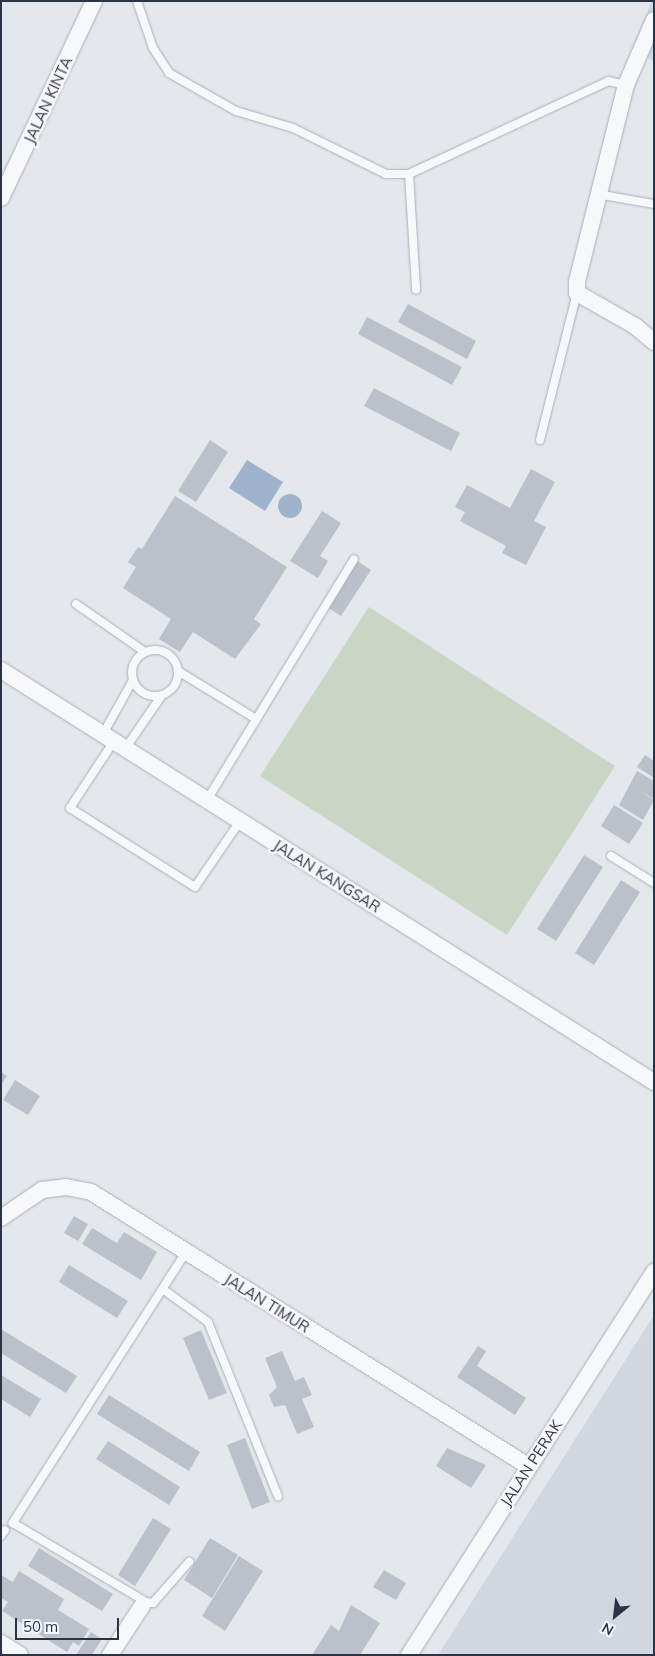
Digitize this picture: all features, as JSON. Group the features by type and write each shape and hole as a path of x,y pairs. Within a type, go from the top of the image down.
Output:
{"street":[{"name":"JALAN KINTA","path":"1,198 94,1"},
{"path":"654,20 626,86 597,194 577,293 635,326 654,342"},
{"name":"JALAN KANGSAR","path":"1,670 654,1082"},
{"name":"JALAN TIMUR","path":"1,1218 42,1190 66,1187 91,1192 528,1466"},
{"name":"JALAN PERAK","path":"409,1655 528,1466 654,1272"},
{"path":"110,1655 142,1606"},
{"path":"1,1643 20,1655"}],"lane":[{"path":"136,1 154,48 169,73 236,111 293,128 386,174 409,174 608,81 626,86"},
{"path":"409,174 416,290"},
{"path":"597,194 654,204"},
{"path":"540,440 577,293"},
{"path":"207,800 354,559"},
{"path":"76,604 145,652 167,653 178,671 256,719"},
{"path":"114,741 133,680 134,663 145,652"},
{"path":"178,671 174,686 114,741 70,808 195,887 240,821"},
{"path":"133,680 142,691 162,695"},
{"path":"611,856 654,883"},
{"path":"186,1252 164,1290 13,1523 146,1602 153,1603 189,1562"},
{"path":"164,1290 208,1322 278,1496"}],"shaded area":[{"path":"652,1 654,1 654,61 631,51"},
{"path":"654,1315 654,1655 438,1655"}],"green space":[{"path":"369,607 615,766 507,935 260,776"}],"water":[{"path":"247,460 283,482 265,511 229,488"},
{"path":"290,494 299,497 302,506 299,515 290,518 281,515 278,506 281,497"}],"building":[{"path":"408,304 476,341 467,359 398,322"},
{"path":"367,317 462,367 452,385 358,334"},
{"path":"374,388 460,433 451,451 364,406"},
{"path":"210,440 228,452 196,502 178,491"},
{"path":"531,469 555,482 534,521 546,527 526,565 502,553 506,546 460,521 465,512 455,507 467,485 510,508"},
{"path":"175,496 287,567 254,619 261,624 235,659 193,632 180,652 159,639 171,619 123,588 136,567 128,562 138,547 142,549"},
{"path":"322,511 341,523 320,556 328,561 318,578 290,561"},
{"path":"357,561 371,570 341,616 327,607"},
{"path":"645,755 654,761 654,778 637,767"},
{"path":"637,771 654,781 654,799 638,790 654,800 643,820 619,805"},
{"path":"614,805 643,823 629,844 601,826"},
{"path":"584,855 603,867 556,941 537,929"},
{"path":"621,880 640,892 594,965 575,953"},
{"path":"1,1072 7,1076 1,1085"},
{"path":"15,1080 40,1096 28,1115 3,1100"},
{"path":"74,1216 88,1224 78,1241 64,1233"},
{"path":"92,1228 117,1243 124,1232 157,1252 141,1280 82,1244"},
{"path":"69,1265 128,1301 117,1318 59,1282"},
{"path":"1,1329 77,1376 66,1393 1,1353"},
{"path":"201,1330 227,1393 209,1400 183,1338"},
{"path":"478,1346 486,1351 477,1366 526,1398 515,1415 457,1377"},
{"path":"282,1351 295,1381 304,1377 312,1395 302,1399 314,1427 297,1434 285,1405 274,1407 269,1395 277,1387 265,1358"},
{"path":"1,1375 41,1399 30,1417 1,1399"},
{"path":"109,1395 200,1452 189,1471 97,1414"},
{"path":"245,1438 270,1502 252,1509 227,1445"},
{"path":"108,1441 180,1487 169,1505 96,1459"},
{"path":"447,1448 486,1465 471,1488 436,1466"},
{"path":"153,1518 171,1529 135,1586 118,1575"},
{"path":"210,1538 238,1555 212,1598 184,1580"},
{"path":"39,1548 113,1594 102,1611 28,1566"},
{"path":"239,1556 263,1571 225,1631 202,1616"},
{"path":"384,1570 406,1583 396,1600 373,1587"},
{"path":"19,1571 64,1599 58,1610 89,1629 79,1646 73,1642 67,1652 2,1611 8,1602 1,1598 1,1575 13,1582"},
{"path":"351,1605 380,1623 360,1655 312,1655 331,1625 339,1631"},
{"path":"91,1632 102,1639 92,1655 76,1655"}]}
